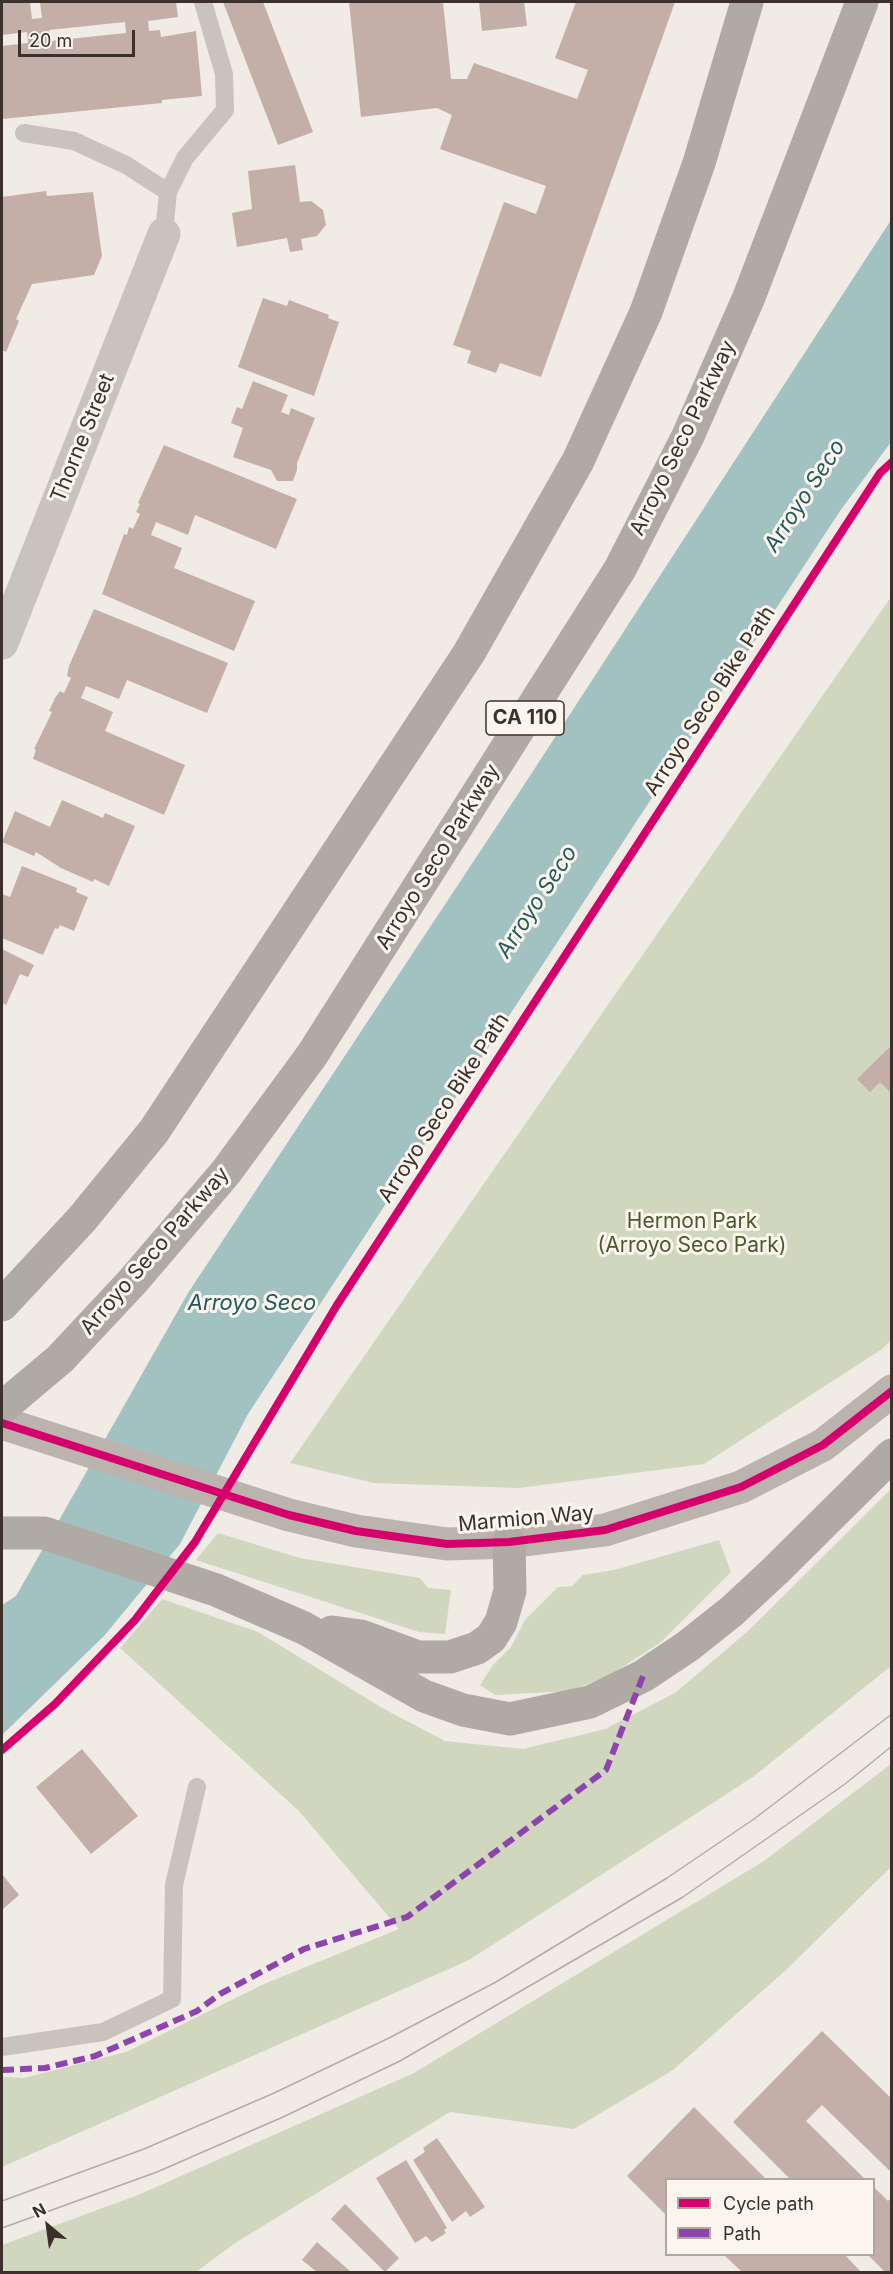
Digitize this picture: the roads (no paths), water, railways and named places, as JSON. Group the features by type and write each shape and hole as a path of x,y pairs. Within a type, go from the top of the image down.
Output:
{"highway":[{"path":"2,1305 82,1219 154,1131 469,653 578,461 646,312 699,164 747,2"},
{"name":"Arroyo Seco Parkway","path":"2,1408 60,1359 133,1281 226,1172 306,1064 620,569 688,436 749,297 862,2"},
{"path":"2,1533 44,1533 216,1590 304,1628 424,1696 463,1710 510,1719 590,1702 644,1676 688,1646 732,1611 891,1455"},
{"path":"304,1628 361,1636 418,1658 450,1657 477,1648 491,1638 501,1622 510,1591 509,1542"}],"street":[{"name":"Thorne Street","path":"2,643 164,234"},
{"name":"Marmion Way","path":"2,1424 290,1515 356,1531 447,1544 509,1542 606,1530 741,1487 823,1445 891,1391"}],"lane":[{"path":"164,234 168,192 185,158 225,110 224,74 203,2"},
{"path":"24,133 75,141 126,165 168,192"},
{"path":"2,2047 103,2032 172,1999 174,1885 197,1787"}],"water":[{"name":"Arroyo Seco","path":"891,220 891,442 840,511 248,1414 180,1544 104,1636 2,1735 2,1605 16,1596 188,1293 524,785"}],"tram line":[{"path":"2,2201 144,2149 272,2094 389,2038 496,1982 667,1878 754,1819 892,1714"},
{"path":"2,2228 157,2172 283,2117 400,2061 683,1897 845,1784 892,1746"}],"park label":[{"name":"Hermon Park (Arroyo Seco Park)","path":"692,1234"}]}
